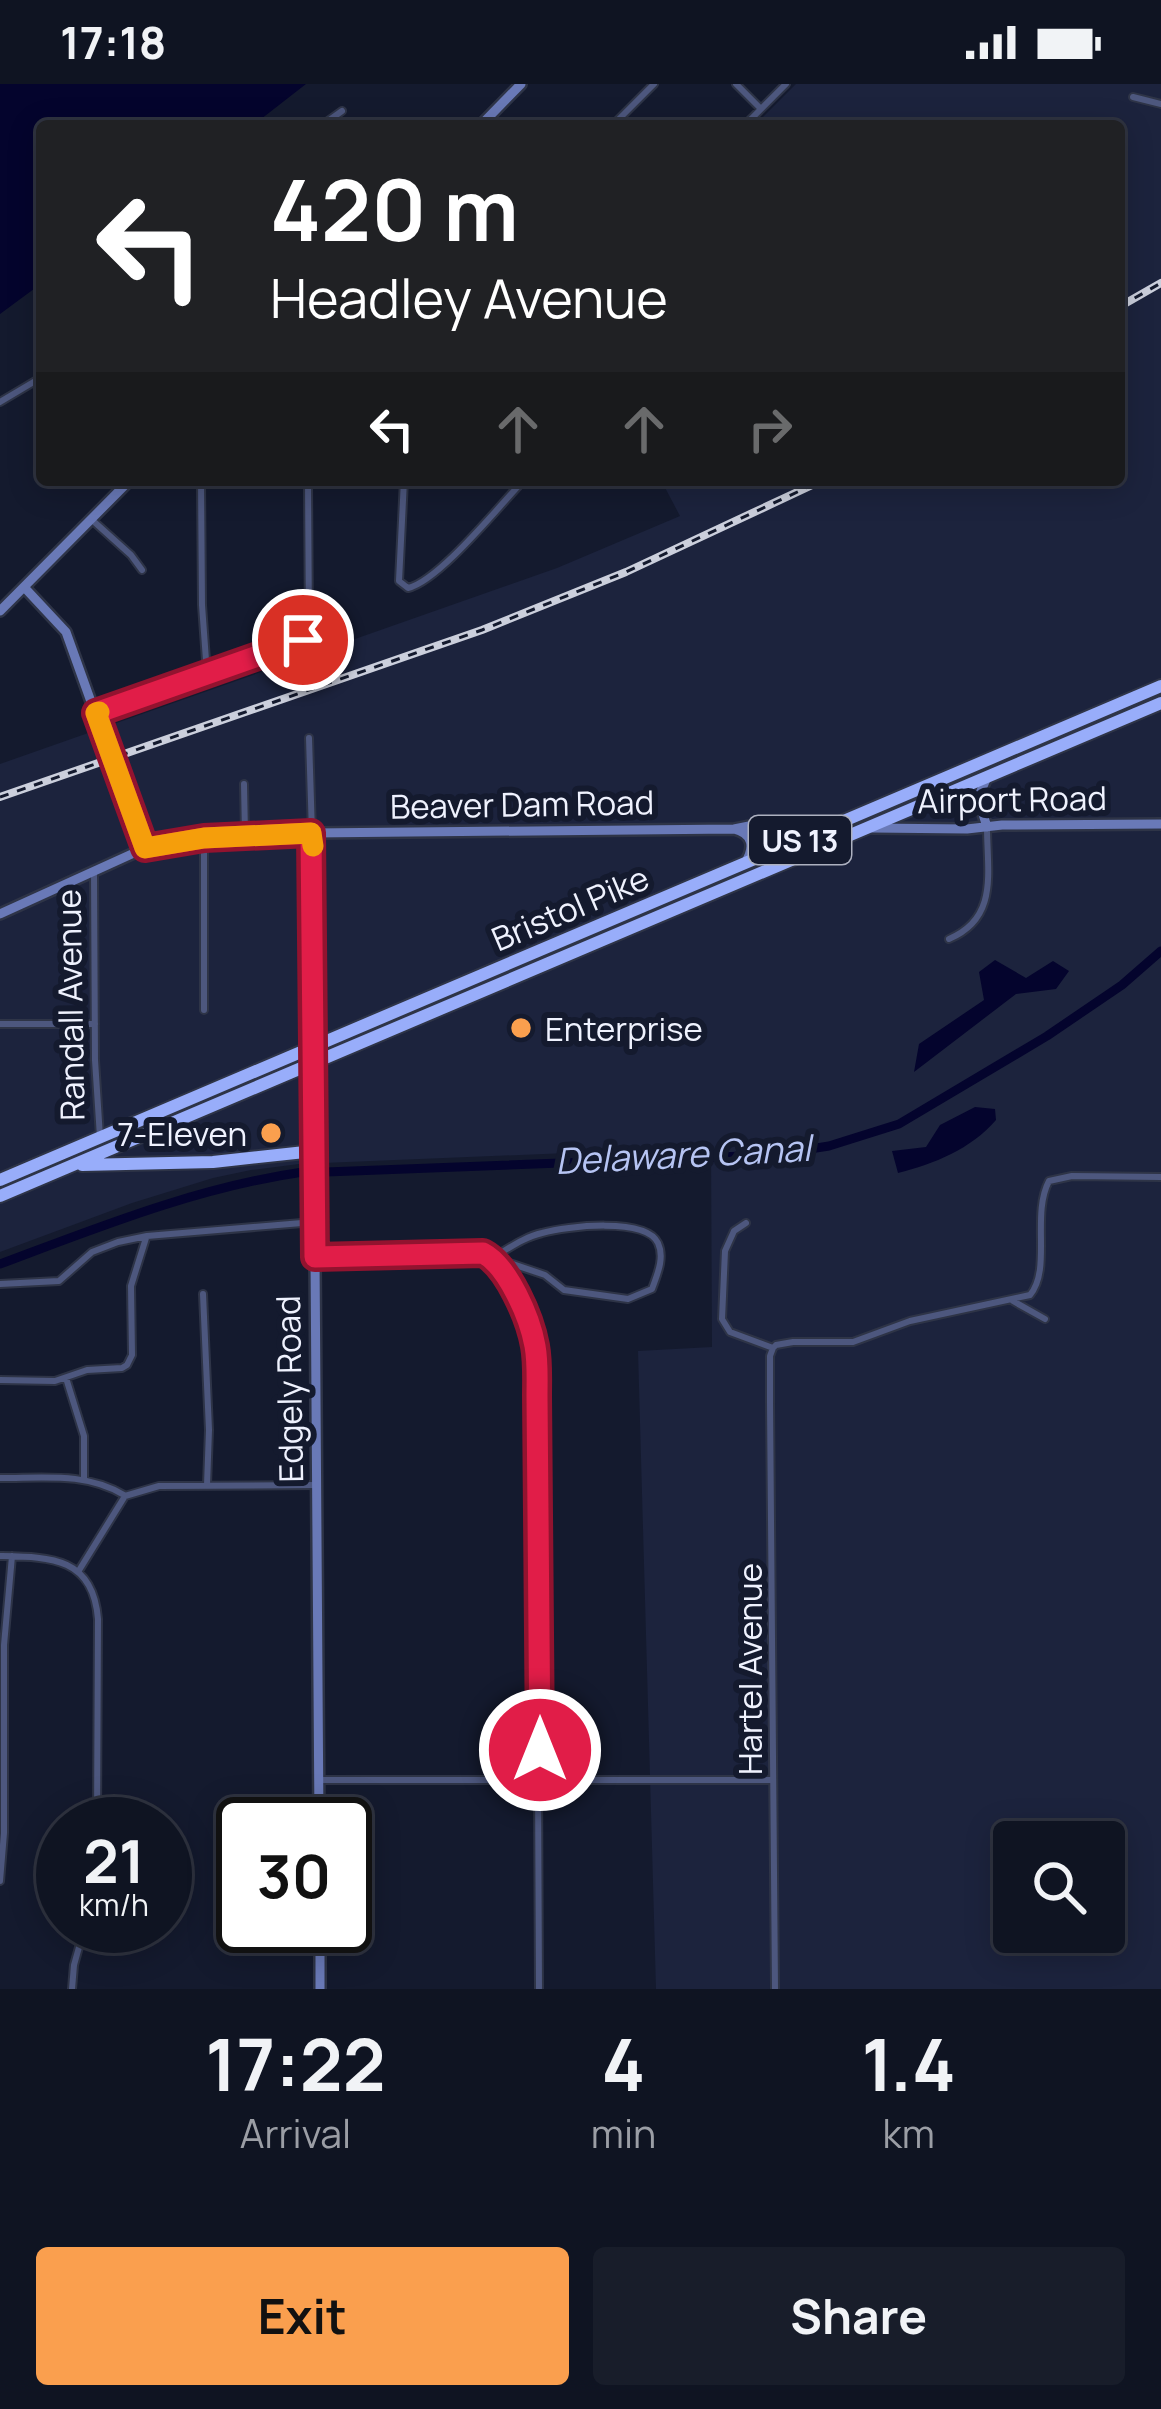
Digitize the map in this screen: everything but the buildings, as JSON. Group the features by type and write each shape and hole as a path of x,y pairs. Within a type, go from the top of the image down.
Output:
{"highway":[{"name":"Bristol Pike","path":"0,1180 1161,686"},
{"name":"Bristol Pike","path":"0,1196 1161,703"},
{"path":"71,1166 213,1162 314,1151"}],"street":[{"path":"486,120 521,84"},
{"path":"618,120 653,84"},
{"path":"736,84 760,109"},
{"path":"750,120 786,84"},
{"path":"1133,98 1161,104"},
{"path":"330,120 343,111"},
{"path":"0,402 36,381"},
{"path":"0,611 124,486"},
{"path":"201,486 207,676"},
{"path":"98,719 306,638 308,486"},
{"path":"404,486 399,581 415,588 518,486"},
{"path":"92,519 142,570"},
{"path":"24,587 66,632 145,848"},
{"name":"Edgely Road","path":"309,738 319,1797"},
{"path":"949,939 972,927 986,902 986,827 979,798 987,777"},
{"path":"244,784 245,835"},
{"name":"Beaver Dam Road","path":"0,914 145,848 204,838 734,829 846,820"},
{"name":"Airport Road","path":"864,829 1161,824"},
{"path":"734,829 751,839 745,863"},
{"path":"204,838 204,1010"},
{"name":"Randall Avenue","path":"94,872 100,1137"},
{"path":"0,1024 95,1024"},
{"path":"746,1222 734,1231 724,1250 722,1319 730,1332 773,1348 782,1343 865,1340 910,1321 1036,1290 1041,1206 1049,1181 1161,1177"},
{"path":"0,1284 59,1281 92,1252 118,1242 314,1222"},
{"path":"315,1257 476,1252 492,1258 545,1275 564,1289 628,1299 652,1288 661,1254 657,1241 646,1231 614,1226 546,1232 492,1258"},
{"path":"0,1380 48,1382 127,1365 132,1355 130,1286 147,1237"},
{"path":"492,1258 504,1269 536,1354 539,1989"},
{"path":"203,1294 207,1485"},
{"path":"1010,1299 1046,1319"},
{"name":"Hartel Avenue","path":"773,1348 775,1989"},
{"path":"66,1378 83,1436 84,1478"},
{"path":"0,1478 84,1478 125,1496"},
{"path":"79,1572 125,1496 159,1486 317,1485"},
{"path":"0,1556 57,1560 79,1572 91,1586 97,1609 97,1797"},
{"path":"0,1881 4,1646 12,1556"},
{"path":"319,1780 773,1780"},
{"path":"72,1989 77,1953"},
{"path":"320,1953 320,1989"}],"shaded area":[{"path":"0,84 306,84 260,120 36,120 36,287 0,314"},
{"path":"796,84 1161,84 1161,1989 656,1989 638,1351 712,1347 711,1147 251,1170 132,1203 0,1252 0,764 557,568 680,516 664,486 1125,486 1125,120 760,120"},
{"path":"995,960 1026,978 1053,961 1069,971 1056,989 1016,994 914,1072 919,1044 984,1000 979,972"},
{"path":"975,1107 995,1109 996,1120 951,1154 898,1173 892,1151 926,1147 940,1125"}],"waterway":[{"name":"Delaware Canal","path":"326,1172 771,1155 829,1146 899,1124 1047,1036 1122,985 1161,951"},
{"name":"Delaware Canal","path":"0,1264 187,1198 303,1172"}],"railway":[{"path":"1125,304 1161,283"},
{"path":"0,797 482,630 626,572 810,486"}],"slow traffic":[{"path":"99,712 145,848 204,838 311,833 313,846"}],"place":[{"name":"Enterprise","path":"521,1028"},
{"name":"7-Eleven","path":"271,1133"}],"route":[{"path":"303,640 96,713 145,848 204,838 311,833 315,1257 483,1253 504,1269 527,1322 535,1342 537,1396 540,1750"}]}
